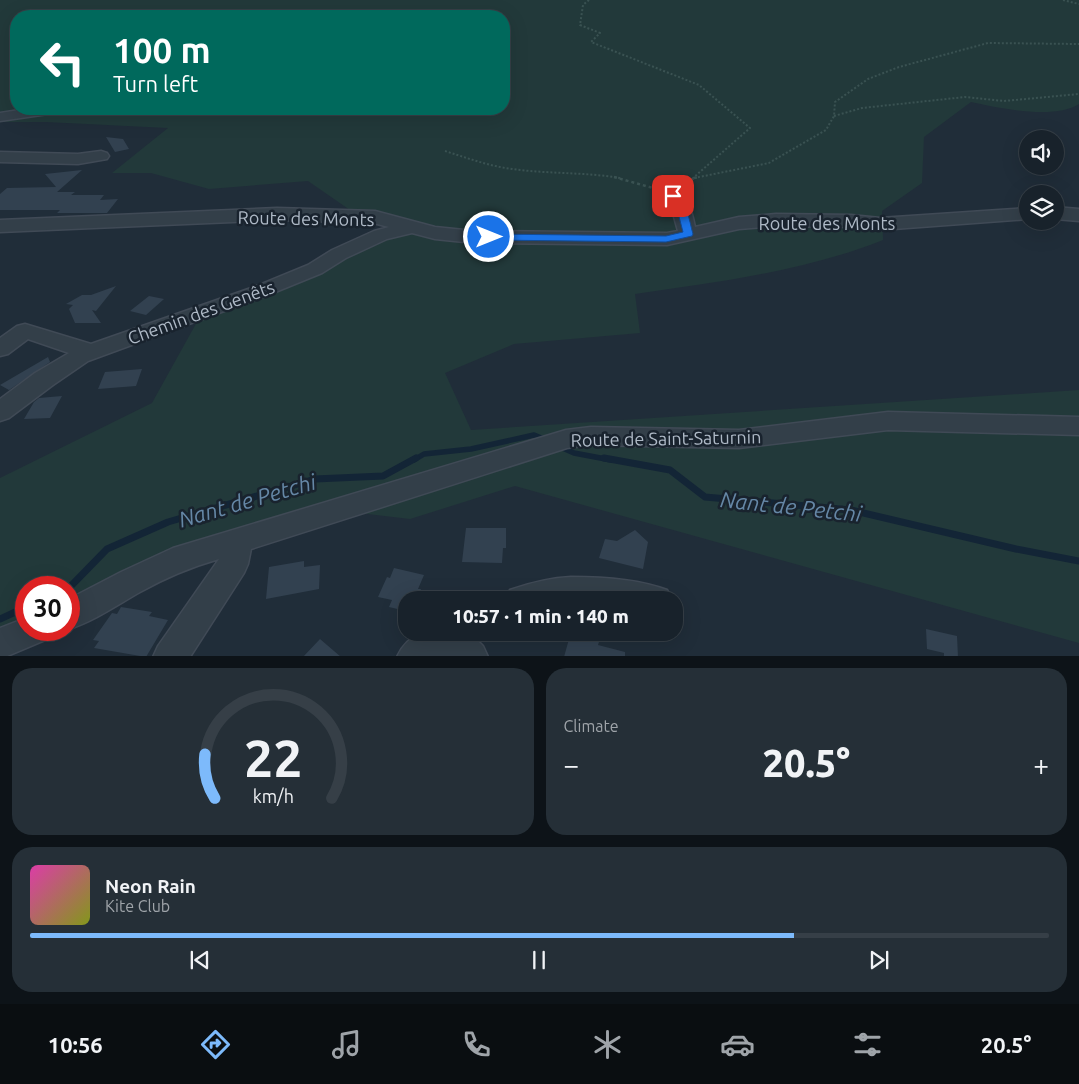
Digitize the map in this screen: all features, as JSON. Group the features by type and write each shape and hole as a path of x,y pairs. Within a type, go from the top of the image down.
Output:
{"street":[{"path":"0,117 14,115"},
{"path":"0,157 78,158 101,156"},
{"path":"0,163 27,164"},
{"path":"673,196 680,205 688,234"},
{"name":"Route des Monts","path":"0,226 277,214 376,217 435,233 474,237 666,239 739,223 776,220 851,221 880,224 1019,214"},
{"path":"1064,214 1079,215"},
{"name":"Chemin des Genêts","path":"0,412 44,379 80,356 261,291 314,269 339,254 381,235 411,228"},
{"path":"0,349 25,332 91,352"},
{"name":"Route de Saint-Saturnin","path":"80,609 132,581 184,557 554,443 591,436 739,439 888,421 1079,426"},
{"path":"170,656 233,564 237,542"},
{"path":"559,591 568,589 600,591"},
{"path":"0,643 15,637"},
{"path":"414,656 428,646 465,644"}],"path":[{"path":"445,151 508,168 593,174 624,179 673,196 750,128 699,85 592,42 600,33 580,25 583,5 589,0"},
{"path":"1063,0 1079,4"},
{"path":"692,178 769,163 826,130 834,116 835,102 858,85 913,62 947,56 988,43 1079,44"},
{"path":"834,116 862,108 965,97 1004,101 1079,94"}],"green space":[{"path":"0,0 1079,0 1079,104 1069,109 1041,112 971,102 924,137 922,183 882,211 883,240 853,251 792,268 730,280 635,294 640,333 514,344 445,373 471,430 1079,390 1079,643 515,486 410,519 325,509 136,574 80,599 80,576 15,576 15,628 0,634 0,478 152,403 208,302 283,280 393,227 363,219 308,181 209,189 151,173 112,173 168,128 46,122 0,122"}],"building":[{"path":"106,137 123,139 129,149 115,152"},
{"path":"82,170 57,192 75,192 71,195 104,195 100,200 118,199 107,213 57,213 60,210 0,210 0,194 7,188 56,187 45,174"},
{"path":"116,286 96,311 92,310 101,323 75,323 69,309 73,305 66,304 82,295 91,295"},
{"path":"149,296 164,299 146,315 130,311"},
{"path":"48,357 50,362 9,390 0,385"},
{"path":"142,369 136,386 98,389 105,372"},
{"path":"62,396 50,418 24,419 34,402 39,398"},
{"path":"466,528 506,528 506,548 503,548 502,563 462,562"},
{"path":"635,530 648,542 643,569 599,558 605,539 617,541"},
{"path":"304,561 304,567 320,565 319,589 266,599 269,567"},
{"path":"394,568 424,575 418,589 421,589 420,591 398,591 398,609 389,607 392,600 378,597 387,577 390,578"},
{"path":"121,607 152,612 149,616 168,620 147,656 94,648 99,641 93,640 112,613 117,614"},
{"path":"926,629 957,636 958,656 944,656 944,653 927,649"},
{"path":"320,639 340,656 304,656"},
{"path":"568,641 599,641 598,645 625,652 625,656 564,656"}],"waterway":[{"name":"Nant de Petchi","path":"414,460 424,454 471,449 534,435 546,440"},
{"name":"Nant de Petchi","path":"558,446 574,453 611,460"},
{"name":"Nant de Petchi","path":"80,577 107,549 168,522 315,479 383,476 416,458"},
{"name":"Nant de Petchi","path":"604,458 670,470 705,497 851,510 1016,549 1079,561"},
{"name":"Nant de Petchi","path":"0,619 15,612"}],"route":[{"path":"489,237 666,239 688,234 680,205 673,196"}]}
